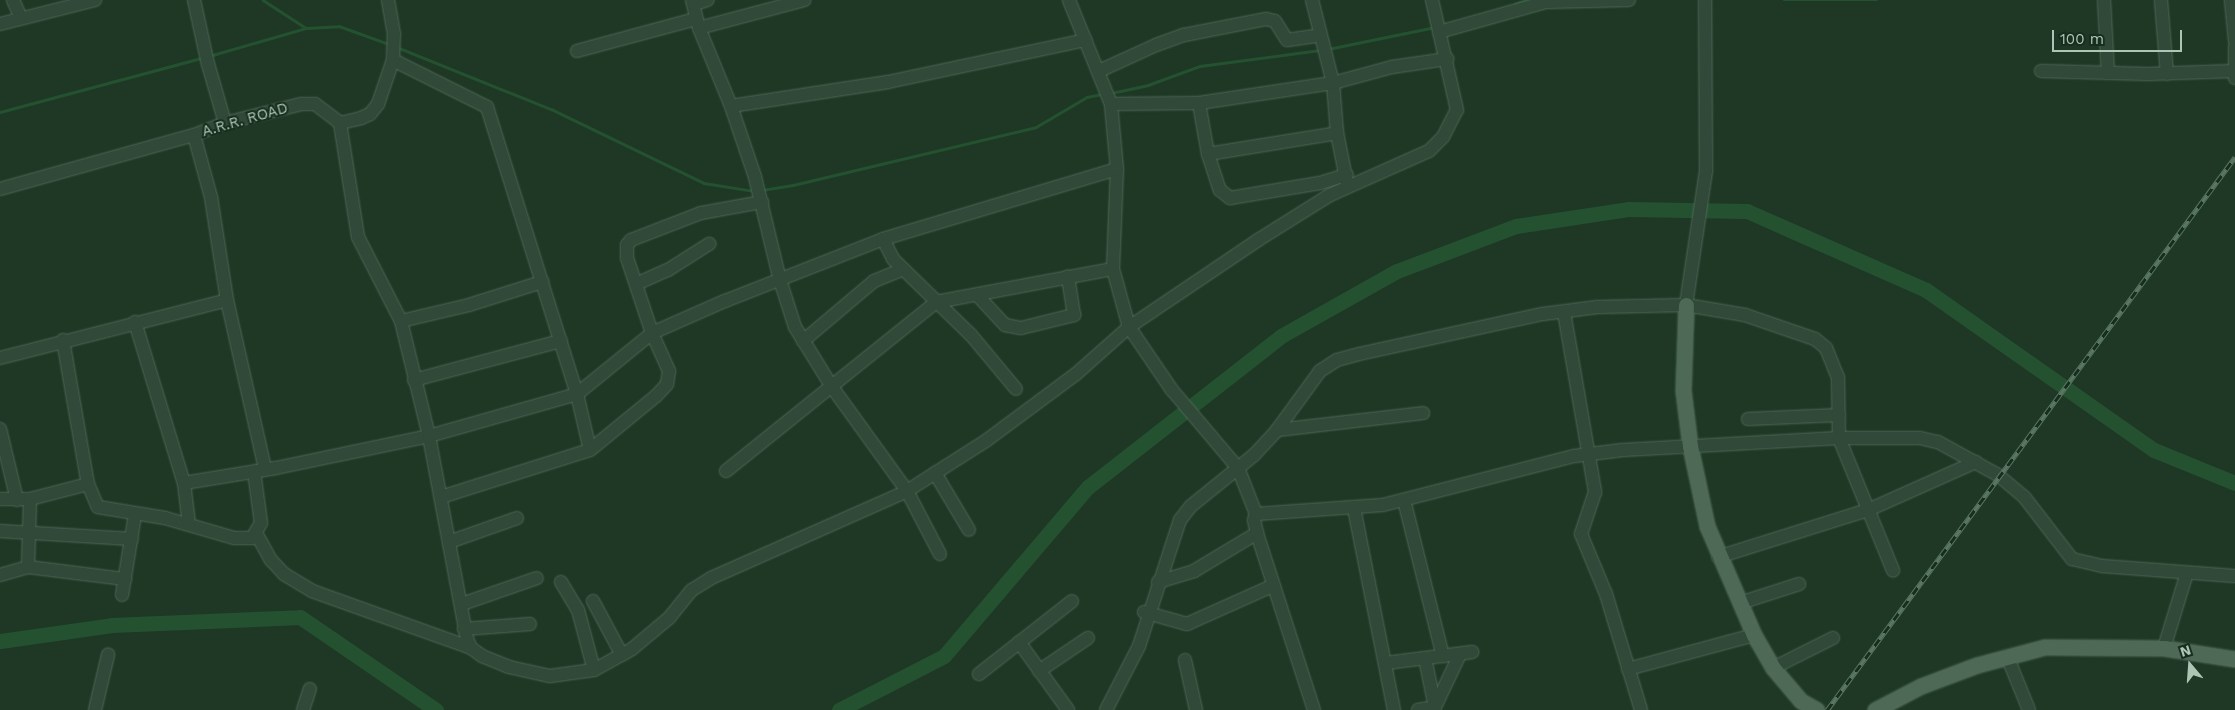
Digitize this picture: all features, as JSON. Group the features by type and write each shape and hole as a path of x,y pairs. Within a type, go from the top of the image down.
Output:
{"main road":[{"path":"1686,305 1683,390 1690,446 1707,526 1718,557 1743,602 1754,634 1773,668 1801,701 1817,710"},
{"path":"1875,710 1921,686 2007,656 2045,647 2164,648 2235,659"}],"street":[{"path":"13,0 21,18"},
{"path":"0,24 95,0"},
{"path":"194,0 208,64 225,123"},
{"path":"391,0 394,34 393,56 378,104 370,114 340,123 358,237 400,321 429,436 462,604 464,629 471,648"},
{"path":"708,0 693,2 697,23 732,106 755,177 780,280 803,341 832,387 907,491 940,554"},
{"path":"577,51 804,0"},
{"path":"1069,0 1111,101 1116,169 1113,269 1129,327 1144,350 1195,417 1238,468 1256,514 1254,520 1257,533 1314,710"},
{"path":"1312,0 1321,37 1328,56 1333,83 1337,133 1347,181"},
{"path":"194,135 211,197 259,470 261,523 257,535 270,560 284,574 312,591 471,648 482,656 509,667 550,676 594,670 622,655 669,618 692,590 711,578 907,491 987,440 1076,374 1129,327 1347,181 1430,151 1443,137 1457,110 1447,59 1432,0"},
{"path":"1440,34 1546,2 1629,0"},
{"path":"2104,0 2108,73"},
{"path":"2161,0 2167,74"},
{"path":"2232,0 2235,41"},
{"path":"1686,305 1706,171 1705,2"},
{"path":"1100,75 1177,38 1266,19 1275,21 1287,40 1321,37"},
{"path":"732,106 888,82 1086,40"},
{"path":"2041,71 2234,74 2235,47"},
{"path":"393,56 487,107 577,394 590,450"},
{"path":"1111,101 1199,102 1333,83 1392,67 1447,59"},
{"path":"1199,102 1208,154 1220,190 1230,198 1320,183 1347,181"},
{"name":"A.R.R. ROAD","path":"0,189 194,135 225,123 308,103 322,108 340,123"},
{"path":"1208,154 1337,133"},
{"path":"184,482 259,470 429,436 577,394 652,333 883,239 1116,169"},
{"path":"441,497 590,450 667,384 670,371 652,333 626,252 630,240 701,213 761,199"},
{"path":"883,239 902,269 971,335 1016,388"},
{"path":"636,284 668,270 709,244"},
{"path":"803,341 874,281 902,269"},
{"path":"726,471 936,302 978,296 1068,276 1113,269"},
{"path":"978,296 1005,326 1020,328 1074,315 1068,276"},
{"path":"400,321 469,305 542,282"},
{"path":"0,358 63,340 228,300"},
{"path":"1106,710 1139,646 1146,613 1180,520 1191,506 1238,468 1277,430 1320,371 1338,360 1564,312 1598,307 1686,305 1745,314 1815,339 1833,357 1838,377 1839,438 1892,570"},
{"path":"1564,312 1590,454 1595,492 1581,534 1606,594 1641,710"},
{"path":"135,322 184,482 189,524"},
{"path":"63,340 88,484 98,507 189,524 234,538 243,539 257,535"},
{"path":"414,380 561,341"},
{"path":"1277,430 1423,413"},
{"path":"1748,419 1839,416"},
{"path":"0,428 17,500"},
{"path":"1256,514 1354,508 1404,500 1590,454 1690,446 1839,438 1920,438 1938,442 1998,475 2024,498 2072,558 2102,566 2235,576"},
{"path":"1718,557 1868,510 1976,462"},
{"path":"935,473 969,530"},
{"path":"0,499 17,500 30,498 88,484"},
{"path":"28,568 30,498"},
{"path":"1404,500 1443,656"},
{"path":"1354,508 1394,710"},
{"path":"122,595 135,515"},
{"path":"449,542 516,518"},
{"path":"0,531 132,539"},
{"path":"1158,582 1194,571 1257,533"},
{"path":"0,575 28,568 125,579"},
{"path":"2164,648 2186,573"},
{"path":"462,604 537,578"},
{"path":"560,582 578,610 594,670"},
{"path":"1743,602 1799,584"},
{"path":"1146,613 1187,624 1274,585"},
{"path":"593,601 622,655"},
{"path":"979,674 1072,601"},
{"path":"464,629 530,624"},
{"path":"1628,669 1754,634"},
{"path":"1039,671 1088,638"},
{"path":"1773,668 1833,638"},
{"path":"1019,642 1068,710"},
{"path":"1386,663 1466,653 1435,707"},
{"path":"95,710 108,655"},
{"path":"2007,656 2029,710"},
{"path":"1425,658 1435,707"},
{"path":"1185,660 1196,710"},
{"path":"303,710 310,689"},
{"path":"1418,710 1435,707"}],"waterway":[{"path":"263,0 306,28"},
{"path":"1515,4 1526,0"},
{"path":"1784,0 1877,0"},
{"path":"209,56 306,28 339,26 389,44"},
{"path":"1328,49 1435,27"},
{"path":"399,48 551,109 704,183 754,191"},
{"path":"1111,93 1148,85 1200,66 1320,50"},
{"path":"0,112 201,58"},
{"path":"762,190 793,185 1036,127 1087,97 1103,94"},
{"path":"839,710 944,656 1088,487 1281,336 1397,271 1516,226 1628,209 1747,211 1926,290 2154,450 2235,483"},
{"path":"0,641 112,625 300,617 436,710"}],"railway":[{"path":"1827,710 2235,157"}]}
